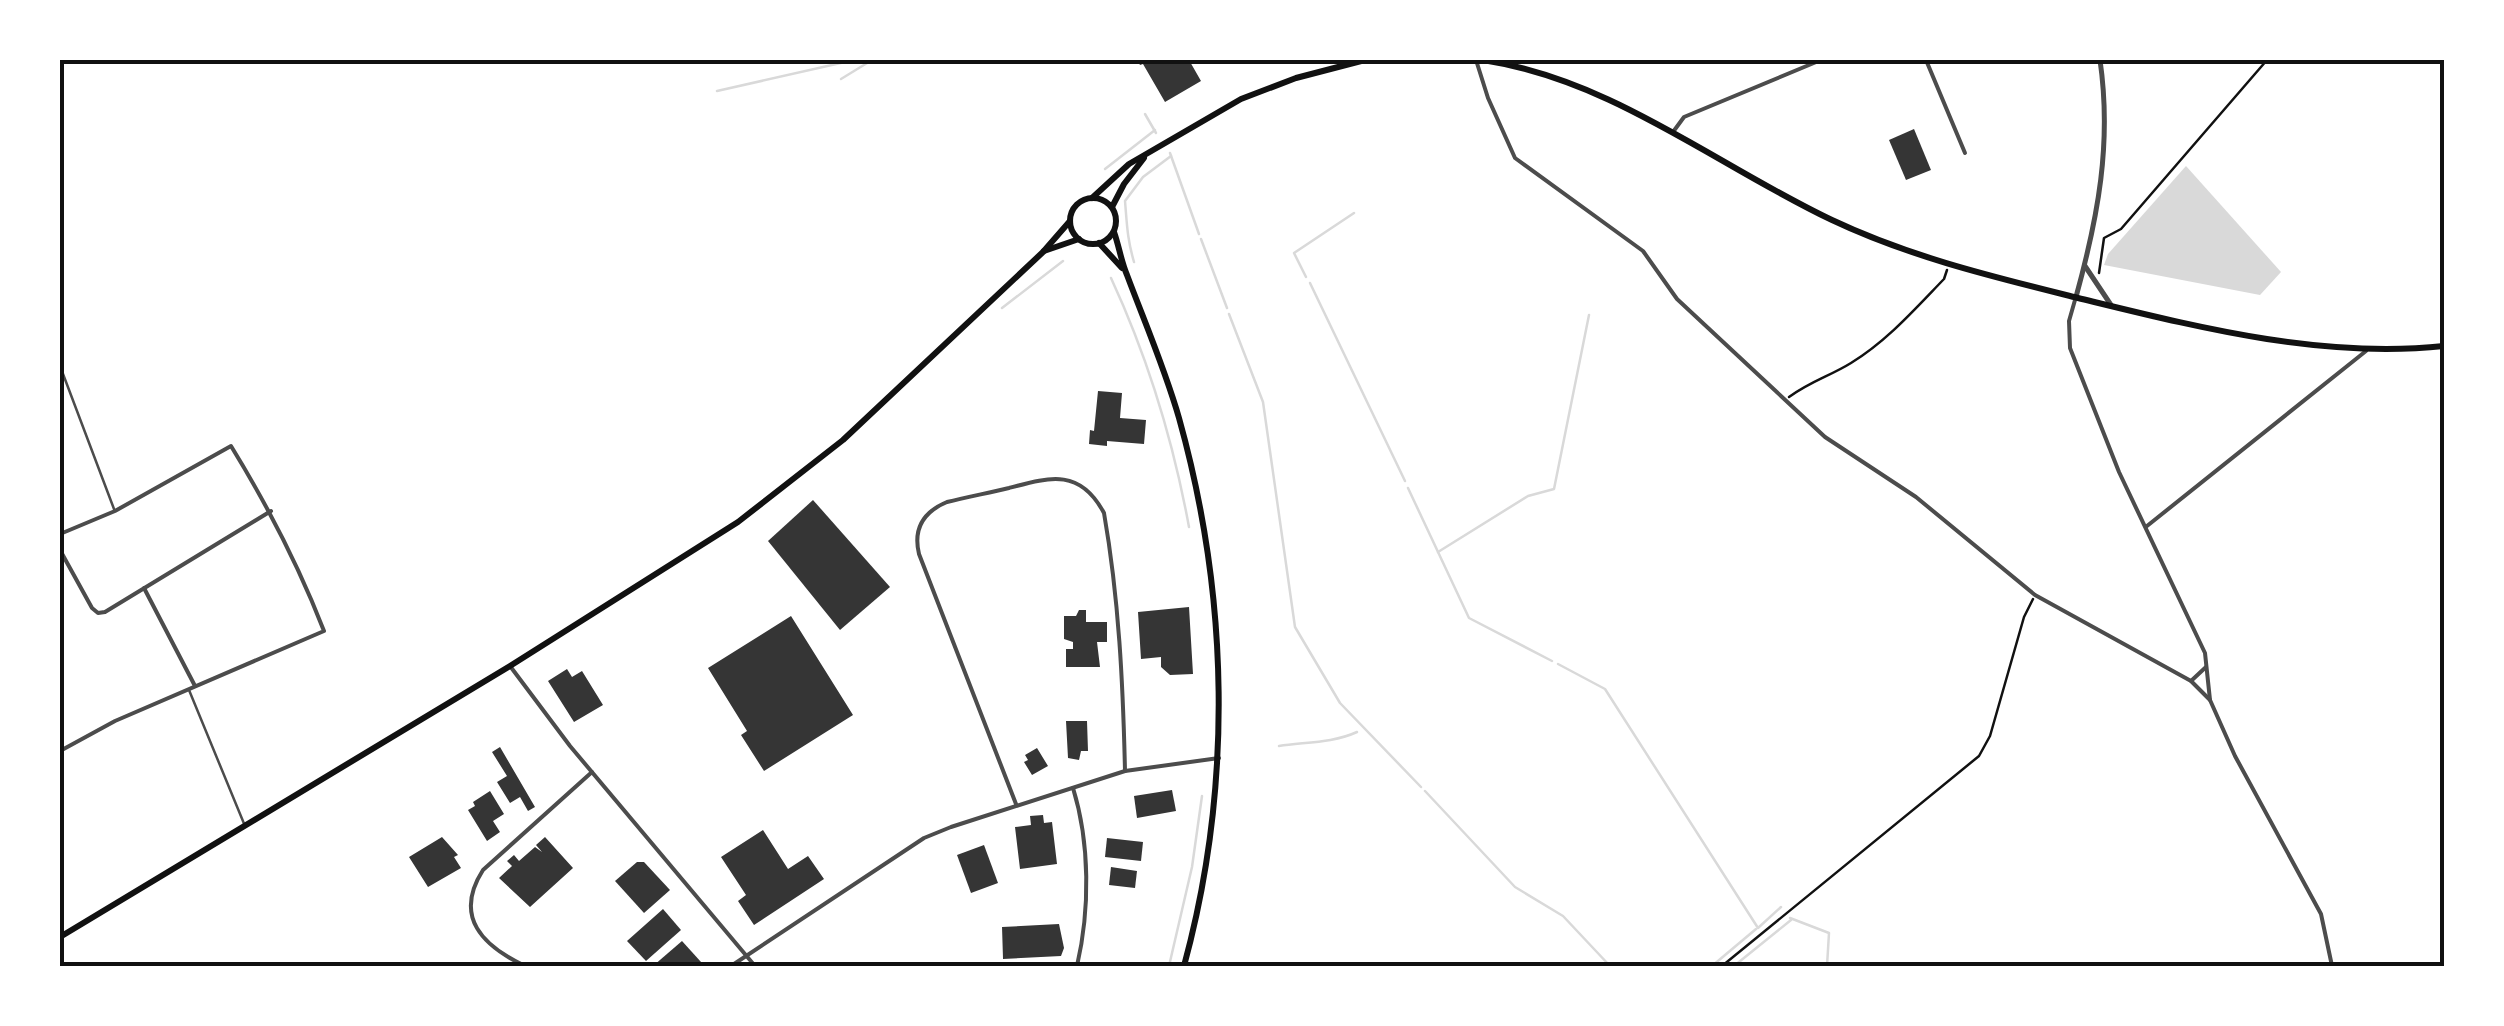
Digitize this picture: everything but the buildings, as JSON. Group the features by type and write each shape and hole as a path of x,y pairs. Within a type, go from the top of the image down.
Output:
{"main road":[{"path":"60,937 675,564 790,484 843,440 1043,252 1070,221 1074,208 1092,198 1129,164 1247,96 1314,72 1364,60"},
{"path":"1480,60 1527,68 1582,86 1832,220 1950,264 2111,306 2240,334 2327,346 2444,346"},
{"path":"1112,206 1144,158"},
{"path":"1092,198 1112,206 1114,232 1125,271 1164,372 1197,496 1216,620 1219,758 1214,822 1184,966"},
{"path":"1070,221 1078,239 1088,244 1099,243 1114,232"},
{"path":"1043,252 1078,239"},
{"path":"1099,243 1125,271"}],"street":[{"path":"1480,60 1488,98 1515,158 1643,251 1678,300 1825,438 1916,498 2036,595 2191,681 2210,700"},
{"path":"1673,132 1684,116 1821,60"},
{"path":"1926,60 1965,153"},
{"path":"2100,60 2105,166 2085,266 2069,321 2070,348 2119,472 2205,653 2210,700 2235,756 2321,914 2332,966"},
{"path":"2085,266 2111,306"},
{"path":"2147,526 2370,348"},
{"path":"60,534 115,511 231,446 272,511 324,631 115,721 60,750"},
{"path":"1016,804 919,554 916,534 920,524 935,507 947,502 1050,478 1074,481 1099,504 1104,513 1116,586 1125,771"},
{"path":"60,550 98,613 106,612 272,511"},
{"path":"144,588 195,686"},
{"path":"510,666 592,772 755,966"},
{"path":"2191,681 2206,666"},
{"path":"731,966 924,838 1016,804 1125,771 1219,758"},
{"path":"525,966 491,948 477,930 472,910 476,882 484,870 592,772"},
{"path":"1072,786 1086,885 1077,966"}],"lane":[{"path":"60,366 115,511"},
{"path":"188,689 245,826"}],"path":[{"path":"2102,284 2099,266 2104,238 2121,229 2267,60"},
{"path":"1784,401 1888,337 1944,279 1950,264"},
{"path":"1722,966 1980,756 1990,736 2024,617 2036,595"}],"shaded area":[{"path":"2186,166 2281,272 2260,295 2104,265 2108,254"}],"waterway":[{"path":"717,91 854,60"},
{"path":"841,79 872,60"},
{"path":"1145,114 1156,133"},
{"path":"1105,169 1155,130"},
{"path":"1170,153 1199,234"},
{"path":"1134,262 1125,201 1143,177 1171,156"},
{"path":"1306,277 1294,253 1354,213"},
{"path":"1201,239 1227,308"},
{"path":"1002,308 1063,261"},
{"path":"1111,278 1158,400 1189,527"},
{"path":"1310,283 1405,481"},
{"path":"1229,314 1263,402 1295,627 1340,703 1421,787"},
{"path":"1438,552 1528,496 1554,489 1589,315"},
{"path":"1408,488 1469,618 1552,661"},
{"path":"1558,664 1605,689 1758,928 1781,907"},
{"path":"1279,746 1357,732"},
{"path":"1425,791 1515,887 1563,916 1610,966"},
{"path":"1169,966 1192,867 1202,796"},
{"path":"1790,918 1829,933 1827,966"},
{"path":"1734,966 1791,920"},
{"path":"1712,966 1756,929"}]}
